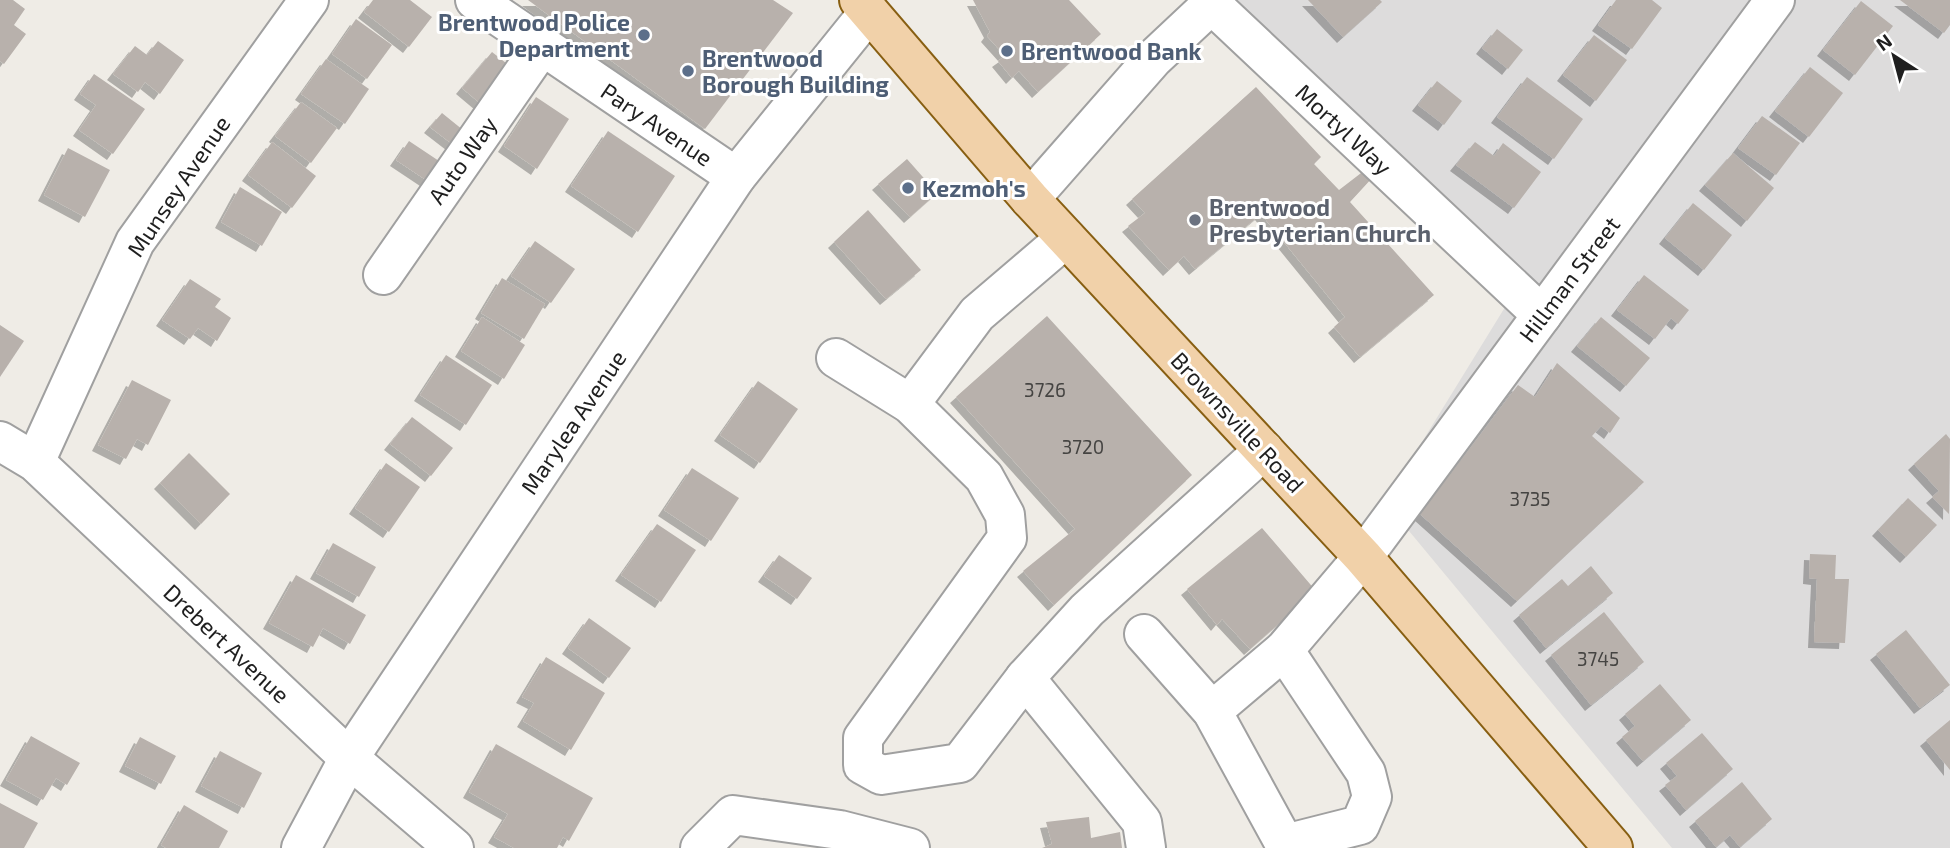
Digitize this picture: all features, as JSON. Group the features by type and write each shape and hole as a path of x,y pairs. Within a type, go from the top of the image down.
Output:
{"main road":[{"name":"Brownsville Road","path":"864,6 1030,199 1363,557 1600,844"}],"street":[{"name":"Munsey Avenue","path":"35,462 135,242 309,0"},
{"name":"Pary Avenue","path":"475,0 736,177"},
{"name":"Hillman Street","path":"1212,711 1284,650 1363,557 1774,0"},
{"name":"Mortyl Way","path":"1211,1 1542,315"},
{"path":"1030,199 1153,59 1211,1"},
{"name":"Marylea Avenue","path":"301,848 349,758 736,177 864,6"},
{"name":"Auto Way","path":"383,275 542,46"},
{"path":"910,404 977,314 1066,238"},
{"path":"836,358 910,404 984,477 1005,515 1007,538 863,738 863,765 881,775 960,762 1025,678 1087,611 1264,450"},
{"name":"Drebert Avenue","path":"0,441 35,462 349,758 454,848"},
{"path":"1144,634 1212,711 1286,846 1360,825 1372,797 1366,773 1284,650"},
{"path":"1025,678 1142,822 1146,848"},
{"path":"700,848 733,815 840,831 910,848"}],"shaded area":[{"path":"1226,0 1950,0 1950,848 1672,848 1385,502 1523,278"}],"building":[{"path":"0,0 13,0 25,9 14,25 26,34 4,64 0,61"},
{"path":"373,0 410,0 432,17 409,47 364,12"},
{"name":"Brentwood Borough Building","path":"528,0 773,0 793,13 705,129"},
{"path":"973,0 1069,0 1101,34 1038,92 1019,71 1012,78 998,61 1005,56 987,36 990,32"},
{"path":"1308,0 1380,0 1382,2 1343,37"},
{"path":"1616,0 1652,0 1662,8 1632,49 1598,25"},
{"path":"1900,0 1950,0 1950,25 1944,33"},
{"path":"1861,1 1893,26 1855,75 1823,50"},
{"path":"356,19 392,45 367,79 332,54"},
{"path":"1497,29 1523,50 1508,69 1482,48"},
{"path":"1594,35 1627,60 1596,101 1563,75"},
{"path":"158,41 184,60 160,94 145,82 138,92 113,74 135,46 147,55"},
{"path":"492,52 511,67 481,104 462,88"},
{"path":"326,59 369,89 345,124 301,94"},
{"path":"1810,67 1843,93 1809,137 1775,111"},
{"path":"94,74 145,109 113,154 79,130 96,105 80,94"},
{"path":"1527,77 1583,119 1554,159 1497,117"},
{"path":"1437,81 1462,101 1444,125 1418,105"},
{"name":"Brentwood Presbyterian Church","path":"1256,87 1321,157 1314,164 1339,190 1365,170 1373,177 1350,202 1434,295 1360,357 1334,327 1345,317 1261,214 1195,269 1184,256 1169,270 1128,226 1145,213 1132,199"},
{"path":"536,97 569,119 537,169 504,146"},
{"path":"301,102 337,128 311,163 275,136"},
{"path":"442,113 463,130 452,144 430,127"},
{"path":"1762,116 1800,143 1776,175 1738,148"},
{"path":"608,131 675,176 638,232 571,186"},
{"path":"409,141 439,161 426,180 396,160"},
{"path":"272,142 316,176 292,208 248,175"},
{"path":"1475,142 1494,156 1503,143 1541,172 1514,208 1456,165"},
{"path":"68,148 110,170 85,217 44,195"},
{"path":"1733,153 1774,188 1747,221 1705,185"},
{"name":"Kezmoh's","path":"907,159 937,193 910,217 878,184"},
{"path":"240,187 282,212 262,246 221,222"},
{"path":"1693,203 1732,235 1704,270 1665,238"},
{"path":"868,210 921,270 886,299 834,242"},
{"path":"535,241 575,269 551,303 511,276"},
{"path":"1644,275 1689,310 1678,324 1671,318 1655,339 1617,310"},
{"path":"502,278 545,304 524,339 481,313"},
{"path":"190,279 221,299 215,307 231,318 217,341 198,328 190,339 162,320"},
{"path":"1047,316 1192,475 1054,605 1023,571 1075,529 956,397"},
{"path":"482,317 525,345 504,379 461,351"},
{"path":"1601,317 1650,358 1626,386 1577,346"},
{"path":"0,325 24,341 0,377"},
{"path":"446,355 492,385 466,425 420,395"},
{"path":"1557,363 1620,418 1610,433 1601,426 1592,436 1644,482 1517,601 1420,514 1518,385 1535,397"},
{"path":"132,380 171,400 148,445 137,439 126,459 98,445"},
{"path":"758,381 798,409 760,463 720,435"},
{"path":"412,417 453,448 431,476 390,444"},
{"path":"1946,434 1950,439 1949,514 1932,497 1939,491 1914,464"},
{"path":"189,453 230,494 201,524 160,483"},
{"path":"386,463 420,487 389,532 355,508"},
{"path":"692,468 739,498 711,541 664,510"},
{"path":"1908,498 1937,525 1906,557 1878,530"},
{"path":"657,524 696,550 661,602 621,575"},
{"path":"1262,528 1316,591 1250,649 1222,619 1217,625 1187,589"},
{"path":"333,543 376,567 359,597 316,573"},
{"path":"1810,554 1836,555 1835,579 1849,579 1845,643 1814,642 1817,579 1809,578"},
{"path":"779,555 812,578 797,599 764,576"},
{"path":"1591,566 1613,593 1546,648 1519,615 1562,579 1568,586"},
{"path":"296,575 366,615 350,644 323,628 313,647 269,623"},
{"path":"1604,612 1644,662 1591,705 1551,655"},
{"path":"589,618 631,648 609,678 568,648"},
{"path":"1906,630 1950,685 1920,708 1876,654"},
{"path":"546,657 605,693 571,750 523,721 534,703 522,697"},
{"path":"1660,684 1691,720 1643,761 1622,737 1635,726 1625,714"},
{"path":"1950,720 1950,770 1926,740"},
{"path":"1702,733 1733,769 1686,810 1665,785 1677,776 1666,763"},
{"path":"31,736 80,763 67,785 56,778 43,800 6,780"},
{"path":"140,737 176,756 161,784 125,766"},
{"path":"496,744 593,798 569,841 563,837 557,848 514,848 494,837 508,814 469,792"},
{"path":"220,751 262,773 244,808 201,786"},
{"path":"1742,782 1772,819 1740,847 1730,835 1716,847 1695,821"},
{"path":"0,803 38,823 24,848 0,848"},
{"path":"184,805 228,831 219,848 166,848 161,845"},
{"path":"1089,817 1091,838 1120,832 1122,848 1042,848 1052,844 1046,822"}],"place":[{"name":"Brentwood Police Department","path":"644,35"},
{"name":"Brentwood Bank","path":"1007,51"},
{"name":"Brentwood Borough Building","path":"688,71"},
{"name":"Kezmoh's","path":"908,188"},
{"name":"Brentwood Presbyterian Church","path":"1195,220"}]}
